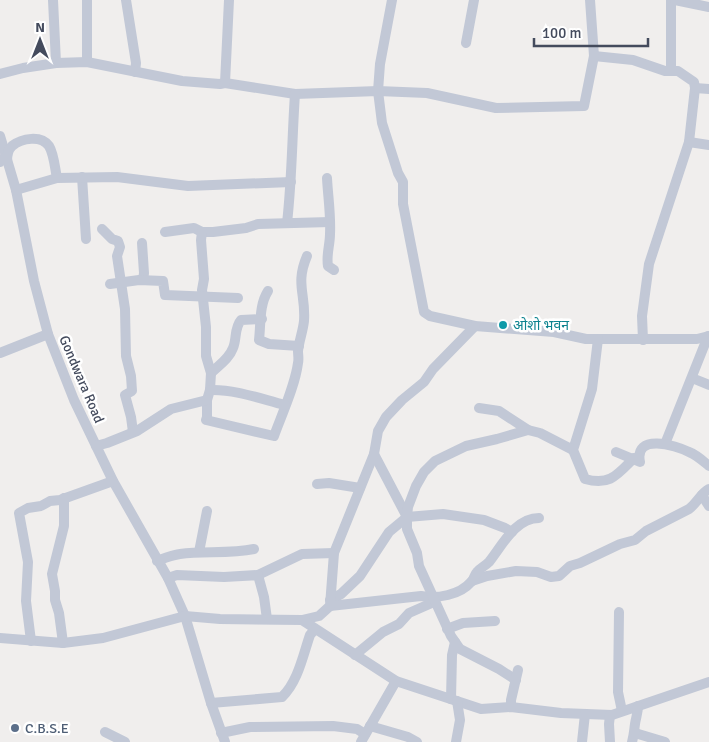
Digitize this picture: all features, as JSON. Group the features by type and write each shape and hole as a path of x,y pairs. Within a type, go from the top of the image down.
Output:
{"street":[{"path":"53,0 56,63"},
{"path":"87,0 87,62"},
{"path":"126,0 136,63 135,72"},
{"path":"225,82 229,0"},
{"path":"392,0 380,64 378,91 382,123 398,173 403,182 403,204 424,312 430,316 475,326 554,332 586,339 696,339 708,336"},
{"path":"466,43 474,0"},
{"path":"0,74 56,63 87,62 182,81 220,84 225,82 294,94 378,91 427,93 496,108 584,106 594,56 590,0"},
{"path":"671,0 671,71"},
{"path":"675,0 709,6"},
{"path":"594,56 633,60 664,71 678,71 694,82 689,142 649,264 642,316 643,340"},
{"path":"695,88 709,89"},
{"path":"287,223 291,182 291,143 294,129 292,124 294,94"},
{"name":"Gondwara Road","path":"0,136 4,161 16,190 34,281 48,334 74,400 113,481 168,578 185,616 223,737"},
{"path":"4,161 12,146 30,139 44,141 49,147 57,178"},
{"path":"689,142 709,145"},
{"path":"16,190 57,178 82,177 117,177 188,186 291,182"},
{"path":"82,177 86,240"},
{"path":"327,178 330,204 330,237 326,260 328,266 334,270"},
{"path":"165,232 194,228 202,232 213,232 246,228 258,224 330,222"},
{"path":"102,229 118,242 120,246 118,256 125,308 126,356 132,384 132,391 125,396 132,417 133,432"},
{"path":"202,232 206,356 211,373 208,417 206,420 274,436 296,376 299,361 299,346 304,318 300,275 307,256"},
{"path":"142,243 143,280"},
{"path":"110,284 143,280 163,280 165,295 238,298"},
{"path":"268,291 261,305 262,319 259,340 268,344 299,346"},
{"path":"211,373 229,356 236,342 237,324 241,320 262,319"},
{"path":"330,603 334,553 374,454 378,431 386,416 424,382 433,369 475,326"},
{"path":"0,353 48,334"},
{"path":"665,444 708,336"},
{"path":"598,339 592,389 573,450 585,479 590,481 605,481 614,478 634,458"},
{"path":"692,378 709,385"},
{"path":"96,446 147,426 171,409 221,390 285,405"},
{"path":"479,408 499,411 528,430 540,433 573,450"},
{"path":"511,707 517,674 469,655 460,649 455,642 447,629 418,566 417,553 407,529 407,517 408,508 416,486 424,472 435,461 466,446 528,430"},
{"path":"616,452 640,462 639,456 645,445 654,443 665,444 688,451 709,466"},
{"path":"374,454 407,517"},
{"path":"31,641 26,601 28,562 19,513 28,508 42,506 50,501 113,481"},
{"path":"317,484 339,484 360,488"},
{"path":"706,492 709,506"},
{"path":"356,655 384,632 399,624 409,613 433,600 462,591 472,582 487,576 516,571 559,576 570,566 620,544 635,540 646,531 696,505 706,492"},
{"path":"63,643 52,574 59,553 64,526 64,498"},
{"path":"199,552 207,511"},
{"path":"0,638 63,643 103,638 185,616 302,620 319,616 330,603 360,576 389,532 407,517 443,514 484,520 512,532"},
{"path":"472,582 477,572 487,565 512,532 526,520 539,518"},
{"path":"157,561 178,554 254,550"},
{"path":"168,578 177,575 224,577 258,574 302,554 334,553"},
{"path":"258,574 268,619"},
{"path":"330,603 421,596 433,600"},
{"path":"619,612 618,692 622,711"},
{"path":"302,620 396,681 481,709 511,707 561,713 610,715 709,682"},
{"path":"447,629 463,623 495,621"},
{"path":"211,703 282,697 288,691 294,679 310,634 315,629"},
{"path":"455,642 452,655 452,691 460,720 456,742"},
{"path":"365,734 396,681"},
{"path":"638,706 634,737 665,742"},
{"path":"582,742 585,714"},
{"path":"610,715 610,742"},
{"path":"223,737 250,727 333,726 357,729 365,734 408,738 417,742"},
{"path":"105,732 125,742"}],"place":[{"name":"ओशो भवन","path":"503,325"},
{"name":"C.B.S.E","path":"15,728"}]}
